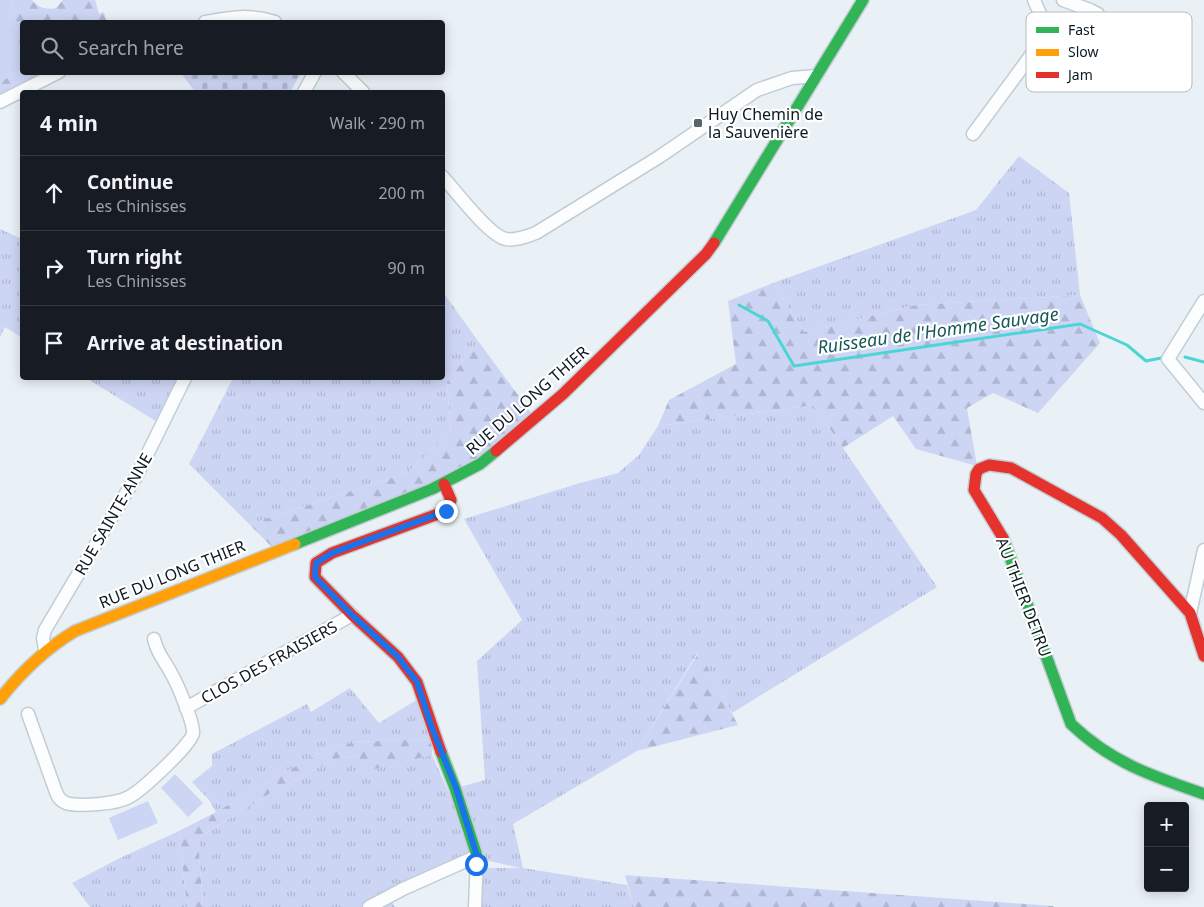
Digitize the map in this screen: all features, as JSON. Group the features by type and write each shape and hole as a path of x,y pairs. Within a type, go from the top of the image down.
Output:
{"street":[{"name":"RUE DU LONG THIER","path":"0,699 26,666 45,650 68,635 91,624 444,484 480,464 563,394 706,254 720,236 863,0"},
{"path":"1035,0 1040,12"},
{"path":"1063,0 1094,12"},
{"path":"220,20 260,17 269,20"},
{"path":"973,134 1026,62"},
{"path":"22,90 53,75"},
{"path":"305,90 312,75"},
{"path":"345,75 361,90"},
{"path":"445,179 491,230 505,239 522,238 536,233 659,157 757,90 792,78 816,76"},
{"path":"0,102 20,91"},
{"path":"1204,301 1168,359 1204,403"},
{"name":"RUE SAINTE-ANNE","path":"45,650 43,638 45,630 138,473 184,380"},
{"name":"AU THIER DETRU","path":"1204,656 1190,613 1121,535 1102,518 1004,466 997,464 984,466 976,472 973,482 974,490 1006,541 1071,724 1086,740 1112,758 1134,769 1204,794"},
{"path":"444,484 451,500 446,511 332,553 316,563 315,577 352,615 398,657 417,682 432,728 456,788 477,856 475,907"},
{"path":"1190,613 1204,550"},
{"name":"CLOS DES FRAISIERS","path":"186,708 352,615"},
{"name":"CLOS DES FRAISIERS","path":"28,714 56,792 61,800 70,804 100,804 122,800 135,793 186,746 193,735 194,728 171,672 158,653 154,639"},
{"path":"369,907 403,889 477,856"}],"green space":[{"path":"0,0 11,0 20,47 20,71 0,82"},
{"path":"11,0 32,0 40,7 49,9 56,8 63,0 95,0 99,14 104,12 106,20 20,20 20,47"},
{"path":"20,71 20,75 39,75 0,95 0,82"},
{"path":"182,75 300,75 291,90 194,90"},
{"path":"1019,156 1069,193 1080,295 916,305 804,332 773,283 976,210"},
{"path":"0,229 20,238 20,337 5,327 0,337"},
{"path":"773,283 804,332 916,305 1080,295 1100,343 1038,413 993,393 967,408 977,466 916,449 893,416 843,448 814,405 658,426 669,400 736,364 728,301"},
{"path":"445,295 478,341 447,382 451,432 407,473 249,524 189,464 232,380 445,380"},
{"path":"478,341 535,418 480,464 276,551 249,524 407,473 451,432 447,382"},
{"path":"89,380 181,380 162,425"},
{"path":"814,405 937,587 732,713 698,652 637,751 513,824 523,868 627,885 634,907 479,907 480,868 520,868 481,859 456,788 485,780 477,661 522,620 464,519 618,473 639,455 658,426"},
{"path":"699,652 738,725 637,751"},
{"path":"350,688 379,723 418,699 432,739 356,742 328,748 216,812 209,800 192,782 212,766 212,754 307,704 311,712"},
{"path":"432,739 432,755 366,771 358,756 334,759 269,794 198,838 203,907 187,907 179,831 328,748 356,742"},
{"path":"432,755 477,856 469,866 403,889 389,897 395,907 203,907 198,838 269,794 334,759 358,756 366,770"},
{"path":"175,774 203,803 188,817 161,788"},
{"path":"148,801 158,823 118,840 109,818"},
{"path":"179,831 187,907 90,907 72,883 120,858"},
{"path":"625,875 1053,906 1054,907 634,907"}],"waterway":[{"name":"Ruisseau de l'Homme Sauvage","path":"739,305 768,321 794,366 1080,324 1127,345 1146,361 1161,358"},
{"name":"Ruisseau de l'Homme Sauvage","path":"1185,357 1204,362"}],"traffic: fast":[{"path":"714,243 863,0"},
{"path":"295,544 432,489 480,464 496,451"},
{"path":"1003,538 1071,724 1117,759 1167,781 1204,794"},
{"path":"441,752 477,856"}],"traffic: slow":[{"path":"0,699 34,661 75,631 295,544"}],"traffic: jam":[{"path":"496,451 563,394 706,254 714,243"},
{"path":"1003,538 974,490 976,474 979,469 989,465 1011,468 1102,518 1121,535 1190,613 1204,656"},
{"path":"441,752 417,682 398,657 352,615 315,577 316,563 332,553 446,511 451,500 444,484"}],"place":[{"name":"Huy Chemin de la Sauvenière","path":"698,123"}],"route":[{"path":"446,511 332,553 316,563 315,577 352,615 398,657 417,682 432,728 456,788 477,856 476,864"}]}
